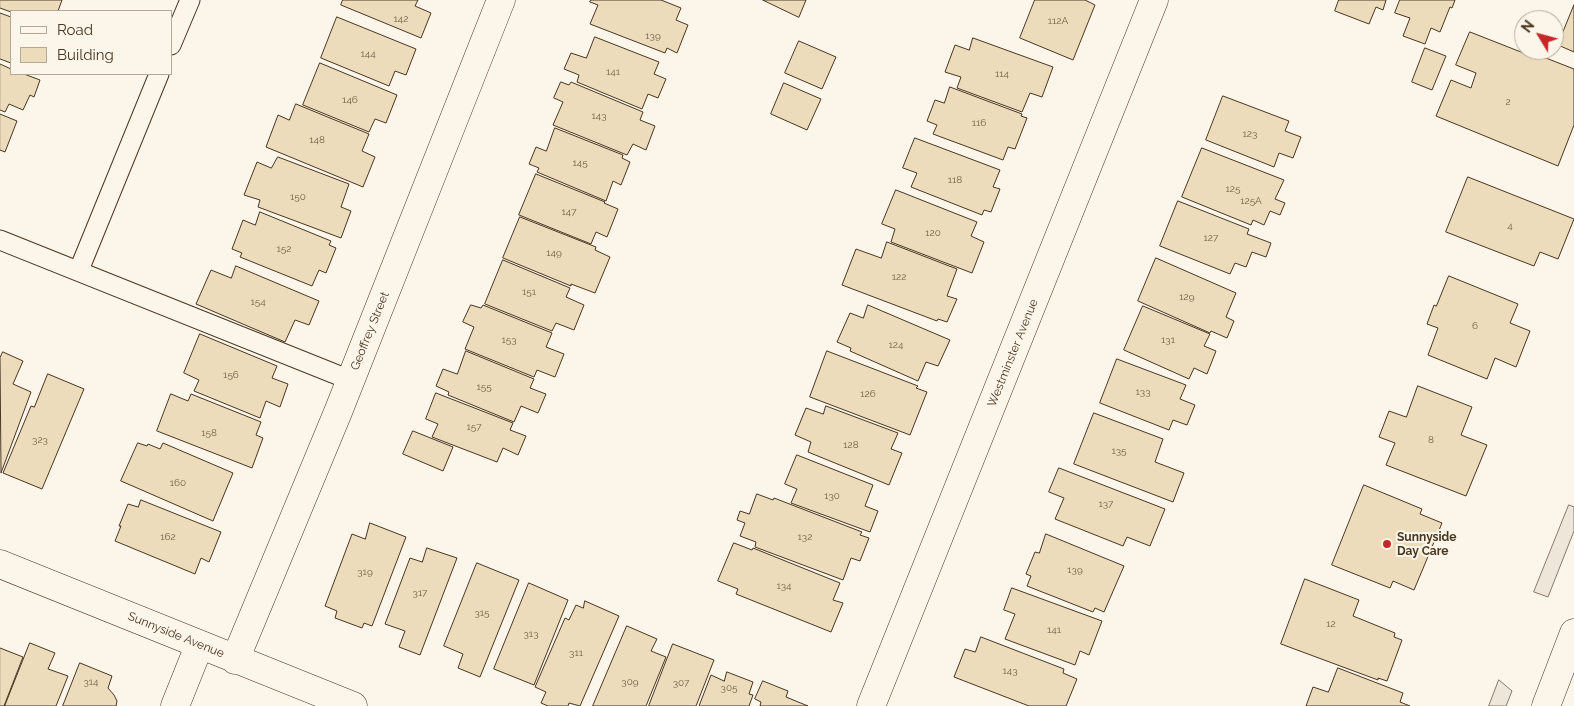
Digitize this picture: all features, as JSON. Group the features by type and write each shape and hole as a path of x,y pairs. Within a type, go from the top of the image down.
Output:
{"street":[{"name":"Geoffrey Street","path":"235,660 350,380 501,0"},
{"name":"Westminster Avenue","path":"871,706 1154,0"},
{"name":"Sunnyside Avenue","path":"0,564 199,646 353,706"},
{"path":"1546,706 1574,633"},
{"path":"175,706 199,646"}],"lane":[{"path":"172,43 190,0"},
{"path":"79,270 159,75"},
{"path":"0,240 350,380"}],"shaded area":[{"path":"1569,505 1574,507 1574,531 1548,597 1534,592"},
{"path":"1499,680 1512,691 1506,706 1489,706"}],"building":[{"path":"0,0 62,0 58,10 10,10 10,12 0,8"},
{"path":"343,0 418,0 415,6 431,13 421,38 341,5"},
{"path":"591,0 661,0 681,8 676,20 688,25 677,53 667,48 665,53 590,24 598,5 590,2"},
{"path":"763,0 806,0 799,17"},
{"path":"1035,0 1085,0 1095,5 1073,60 1020,38"},
{"path":"1339,0 1386,0 1383,10 1376,7 1369,24 1335,11"},
{"path":"1400,0 1455,0 1452,8 1450,7 1440,32 1431,28 1425,44 1403,36 1410,18 1395,13"},
{"path":"1574,5 1574,52 1564,48 1564,30"},
{"path":"0,13 10,17 10,63 0,59"},
{"path":"337,17 416,49 406,75 395,71 389,86 321,58"},
{"path":"1470,32 1514,49 1514,60 1551,60 1574,69 1574,125 1558,166 1436,116 1451,80 1471,88 1476,73 1456,65"},
{"path":"595,37 659,62 654,74 666,79 658,98 648,94 642,109 577,82 579,75 564,69 571,53 586,58"},
{"path":"973,38 1053,67 1042,97 1030,93 1022,112 957,88 961,77 945,72 955,45 969,50"},
{"path":"799,41 836,57 822,89 785,73"},
{"path":"1425,48 1446,56 1432,90 1412,82"},
{"path":"320,63 397,95 386,123 375,119 369,132 303,105"},
{"path":"0,64 10,69 10,75 27,75 40,80 34,97 30,95 23,110 9,104 5,112 0,110"},
{"path":"561,82 569,85 571,82 643,112 640,120 655,126 646,150 633,144 627,155 553,125 563,102 554,98"},
{"path":"784,83 821,99 807,130 771,114"},
{"path":"950,87 1022,114 1021,116 1027,118 1015,149 1008,147 1003,160 933,134 937,125 927,121 935,100 944,103"},
{"path":"1223,96 1289,121 1285,131 1301,137 1293,158 1279,153 1274,167 1206,140"},
{"path":"296,104 369,134 362,151 375,157 363,187 266,147 278,115 289,120"},
{"path":"0,114 17,121 5,152 0,150"},
{"path":"555,128 623,155 622,158 630,162 621,185 613,181 606,201 537,172 539,168 529,164 536,147 546,151"},
{"path":"915,138 1000,170 993,187 1000,189 991,212 984,210 982,215 911,187 917,173 903,168"},
{"path":"1202,148 1284,180 1275,199 1285,203 1280,215 1270,211 1264,225 1253,220 1251,225 1182,197"},
{"path":"278,157 349,184 341,207 351,211 341,238 258,207 260,200 244,195 257,162 271,168"},
{"path":"536,174 618,209 607,237 596,232 591,244 519,215"},
{"path":"1468,177 1574,219 1558,259 1540,252 1534,266 1446,232"},
{"path":"896,190 977,222 971,236 984,242 972,273 891,242 895,229 882,224"},
{"path":"1178,201 1249,229 1247,234 1271,243 1266,257 1252,252 1246,267 1235,263 1230,274 1160,246"},
{"path":"260,212 331,241 329,245 336,248 326,273 319,270 312,286 240,257 242,253 232,249 243,220 255,225"},
{"path":"520,217 596,247 595,250 610,257 595,293 571,284 571,286 503,258"},
{"path":"887,242 957,269 947,296 957,299 947,322 938,319 937,321 842,285 856,249 881,258"},
{"path":"1156,258 1236,293 1226,317 1234,321 1227,338 1211,331 1210,333 1138,301"},
{"path":"503,260 570,288 566,297 584,305 574,330 556,323 552,331 485,304"},
{"path":"236,266 319,301 309,325 295,320 285,342 196,304 211,270 231,278"},
{"path":"1449,276 1518,304 1510,323 1530,331 1516,367 1495,358 1487,379 1428,355 1438,328 1427,324 1434,305 1436,306"},
{"path":"471,305 481,308 483,305 552,333 546,347 564,354 555,377 537,370 534,377 465,349 474,327 463,322"},
{"path":"868,305 950,340 938,366 926,362 918,381 850,351 851,348 837,342 850,313 863,318"},
{"path":"1143,306 1210,334 1204,346 1216,351 1207,374 1194,368 1189,379 1124,350"},
{"path":"200,334 277,366 272,378 288,384 280,407 266,401 260,418 194,391 199,380 184,373"},
{"path":"466,351 534,379 530,388 546,394 538,413 521,406 514,422 448,395 449,392 436,386 443,369 457,374"},
{"path":"827,351 918,386 916,388 927,392 910,435 810,397"},
{"path":"3,352 23,361 13,384 31,392 1,473 0,358"},
{"path":"1117,359 1186,385 1180,399 1195,405 1187,425 1173,420 1169,430 1100,403"},
{"path":"48,374 84,389 42,489 3,473 31,406 34,407"},
{"path":"1418,386 1472,407 1461,435 1487,445 1466,496 1386,465 1395,443 1379,437 1389,411 1406,417"},
{"path":"436,393 513,423 510,430 526,436 518,455 503,448 497,462 432,437 438,424 426,419"},
{"path":"171,394 188,401 191,394 261,422 256,435 263,438 252,468 157,431"},
{"path":"826,406 898,433 891,449 902,453 889,485 808,452 811,442 795,435 806,408 823,414"},
{"path":"1094,413 1163,439 1155,462 1184,473 1173,502 1074,464"},
{"path":"413,431 453,447 443,471 403,454"},
{"path":"138,443 147,446 148,444 160,449 163,443 233,473 213,521 121,481"},
{"path":"797,455 873,485 865,506 878,511 870,532 791,503 797,489 785,484"},
{"path":"1059,468 1165,509 1150,546 1127,537 1123,546 1055,519 1064,498 1049,492"},
{"name":"Sunnyside Day Care","path":"1364,485 1422,509 1420,514 1442,523 1414,590 1393,581 1390,588 1332,565"},
{"path":"757,494 773,500 774,498 862,532 860,535 869,538 860,561 851,558 843,580 755,547 756,542 740,536 745,523 737,520 740,511 749,514"},
{"path":"141,500 221,532 209,562 201,558 195,574 115,541 128,504 138,507"},
{"path":"370,523 406,537 372,626 364,623 362,628 335,618 337,611 325,606 352,534 365,539"},
{"path":"1046,534 1124,566 1104,612 1095,608 1093,612 1027,586 1031,576 1026,574 1035,552 1039,553"},
{"path":"734,543 752,550 753,548 840,583 833,600 843,603 831,632 736,594 738,589 718,581"},
{"path":"427,548 457,558 420,655 399,647 405,631 385,624 410,558 422,562"},
{"path":"477,563 519,580 480,677 458,668 463,654 444,646"},
{"path":"1305,579 1359,600 1353,616 1395,633 1394,637 1402,640 1387,681 1378,678 1378,680 1281,644"},
{"path":"529,583 568,600 534,685 494,669"},
{"path":"1012,588 1102,621 1089,655 1080,651 1075,665 1005,639 1015,614 1004,610"},
{"path":"585,601 619,616 580,706 569,703 568,706 548,706 541,703 546,692 535,687 565,618 569,620 576,605 583,608"},
{"path":"627,626 657,639 651,651 666,657 646,706 593,706"},
{"path":"981,637 1064,669 1063,673 1077,679 1066,706 1029,706 954,677 965,649 975,652"},
{"path":"30,643 55,653 48,669 68,676 56,706 5,706"},
{"path":"673,644 714,660 696,706 649,706"},
{"path":"0,648 23,657 4,706 0,706"},
{"path":"80,663 112,676 108,688 117,701 116,706 63,706"},
{"path":"1338,668 1403,693 1400,702 1410,706 1306,706 1313,687 1328,692"},
{"path":"727,672 753,682 749,694 753,695 749,706 699,706 711,675 724,681"},
{"path":"763,681 788,691 786,697 808,706 760,706 761,702 755,699"}],"place":[{"name":"Sunnyside Day Care","path":"1387,544"}]}
